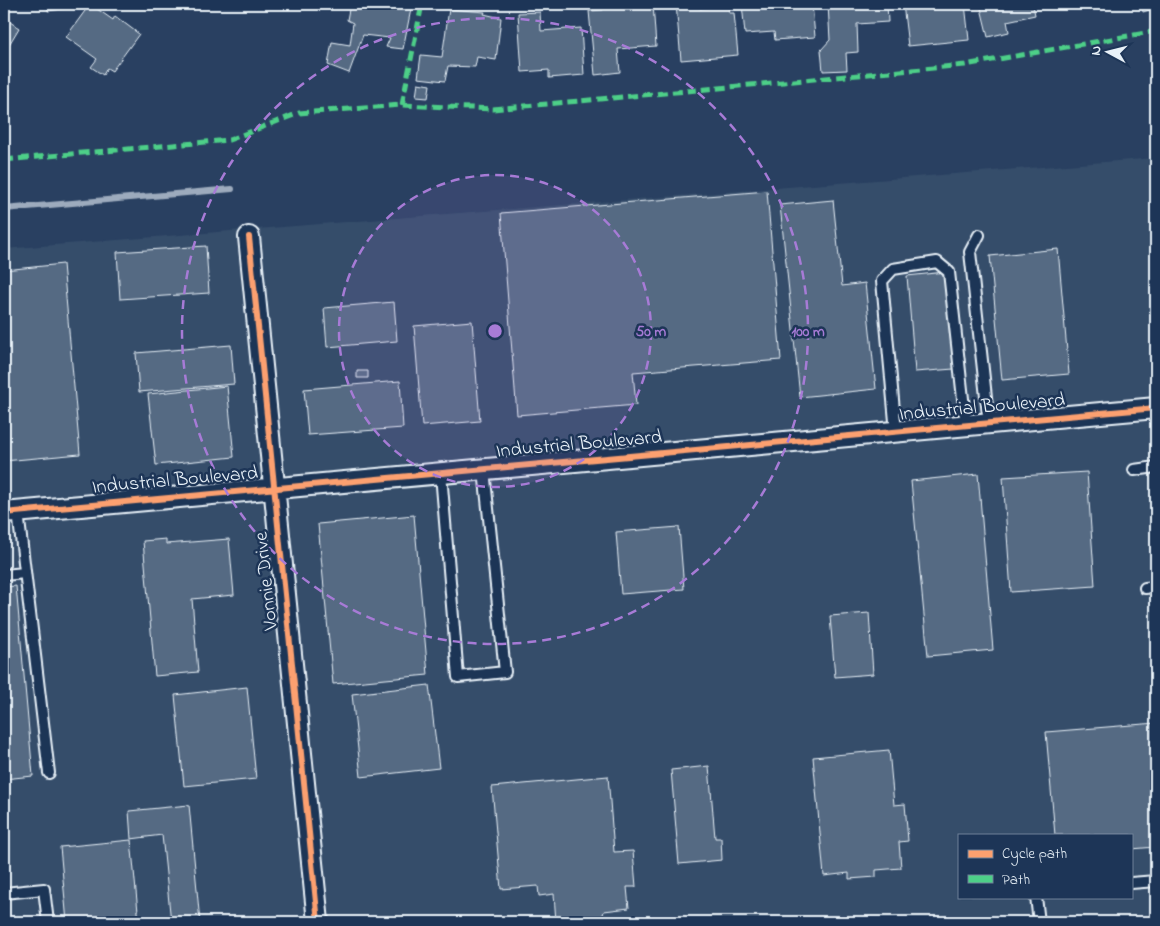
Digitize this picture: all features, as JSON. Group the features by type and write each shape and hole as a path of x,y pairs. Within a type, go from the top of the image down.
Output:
{"street":[{"name":"Vonnie Drive","path":"249,237 318,922"},
{"name":"Industrial Boulevard","path":"11,512 1156,408"}],"lane":[{"path":"979,235 970,252 989,424"},
{"path":"896,432 882,280 893,269 936,262 949,272 966,426"},
{"path":"1134,470 1156,467"},
{"path":"441,474 458,677 505,672 484,470"},
{"path":"11,512 25,573 50,773"},
{"path":"4,575 25,573"},
{"path":"1145,588 1156,587"},
{"path":"1132,883 1156,881"},
{"path":"4,893 44,889 48,922"},
{"path":"1036,898 1039,922"}],"shaded area":[{"path":"1156,158 1156,922 4,922 4,249"}],"building":[{"path":"47,4 76,4 77,7 48,11"},
{"path":"90,4 113,20 115,16 139,34 112,71 107,68 103,75 91,67 97,59 66,37"},
{"path":"350,4 412,4 403,49 386,47 390,38 363,35 349,73 328,65 332,42 350,45 353,23 347,20"},
{"path":"602,4 653,4 656,46 618,49 620,72 595,75 589,11 603,10"},
{"path":"676,4 695,4 695,6 700,6 700,9 728,4 729,13 734,13 738,55 681,60"},
{"path":"742,4 812,4 815,37 775,40 774,32 745,34"},
{"path":"828,4 887,4 888,22 857,24 858,52 846,53 847,70 823,71 821,50 830,40"},
{"path":"903,4 965,4 969,40 908,46"},
{"path":"980,4 1039,4 1033,5 1035,15 1007,21 1009,32 988,37"},
{"path":"1141,4 1156,4 1156,8 1143,12"},
{"path":"449,9 485,12 484,14 501,18 496,60 477,57 475,67 448,66 445,81 418,78 421,55 442,57"},
{"path":"540,12 541,31 581,28 584,75 549,78 549,70 522,72 518,13"},
{"path":"4,18 19,28 4,53"},
{"path":"418,83 430,85 428,98 416,97"},
{"path":"767,191 781,360 633,372 636,405 517,415 501,213"},
{"path":"833,200 842,286 865,283 876,389 800,397 780,205"},
{"path":"206,246 209,293 120,299 117,252"},
{"path":"1058,249 1069,374 1002,380 990,256"},
{"path":"63,264 80,454 4,461 4,270"},
{"path":"945,272 954,369 915,372 907,276"},
{"path":"394,302 397,341 327,347 324,308"},
{"path":"472,321 480,421 422,426 414,326"},
{"path":"231,345 234,384 139,392 136,353"},
{"path":"357,371 368,371 368,378 357,378"},
{"path":"400,381 403,428 308,435 304,389"},
{"path":"227,386 234,457 156,465 148,394"},
{"path":"1087,472 1095,586 1011,592 1003,477"},
{"path":"978,474 993,650 928,656 911,481"},
{"path":"414,515 428,675 333,684 318,524"},
{"path":"679,527 684,589 621,594 616,532"},
{"path":"166,539 166,544 229,539 234,595 192,599 198,672 155,676 143,541"},
{"path":"16,586 33,776 4,779 4,587"},
{"path":"869,613 873,674 835,677 830,616"},
{"path":"429,685 439,768 361,777 352,694"},
{"path":"247,687 256,779 184,786 175,695"},
{"path":"1156,723 1156,847 1132,849 1132,834 1055,834 1046,732"},
{"path":"889,750 894,805 905,804 908,841 899,842 901,868 876,870 876,877 849,879 849,873 824,876 813,757"},
{"path":"709,766 715,838 721,838 722,860 679,864 671,770"},
{"path":"608,776 614,852 633,851 636,887 627,887 629,908 604,911 602,918 556,922 554,894 539,896 538,886 501,889 492,787"},
{"path":"189,805 200,922 171,922 162,835 131,839 129,811"},
{"path":"131,840 139,922 67,922 60,847"}],"waterway":[{"path":"4,209 232,189"}],"marked path":[{"path":"402,105 422,4"},
{"path":"4,160 229,140 299,113 402,105 493,109 965,65 1156,31"}],"cycle path":[{"path":"249,237 318,922"},
{"path":"4,513 1156,408"}]}
